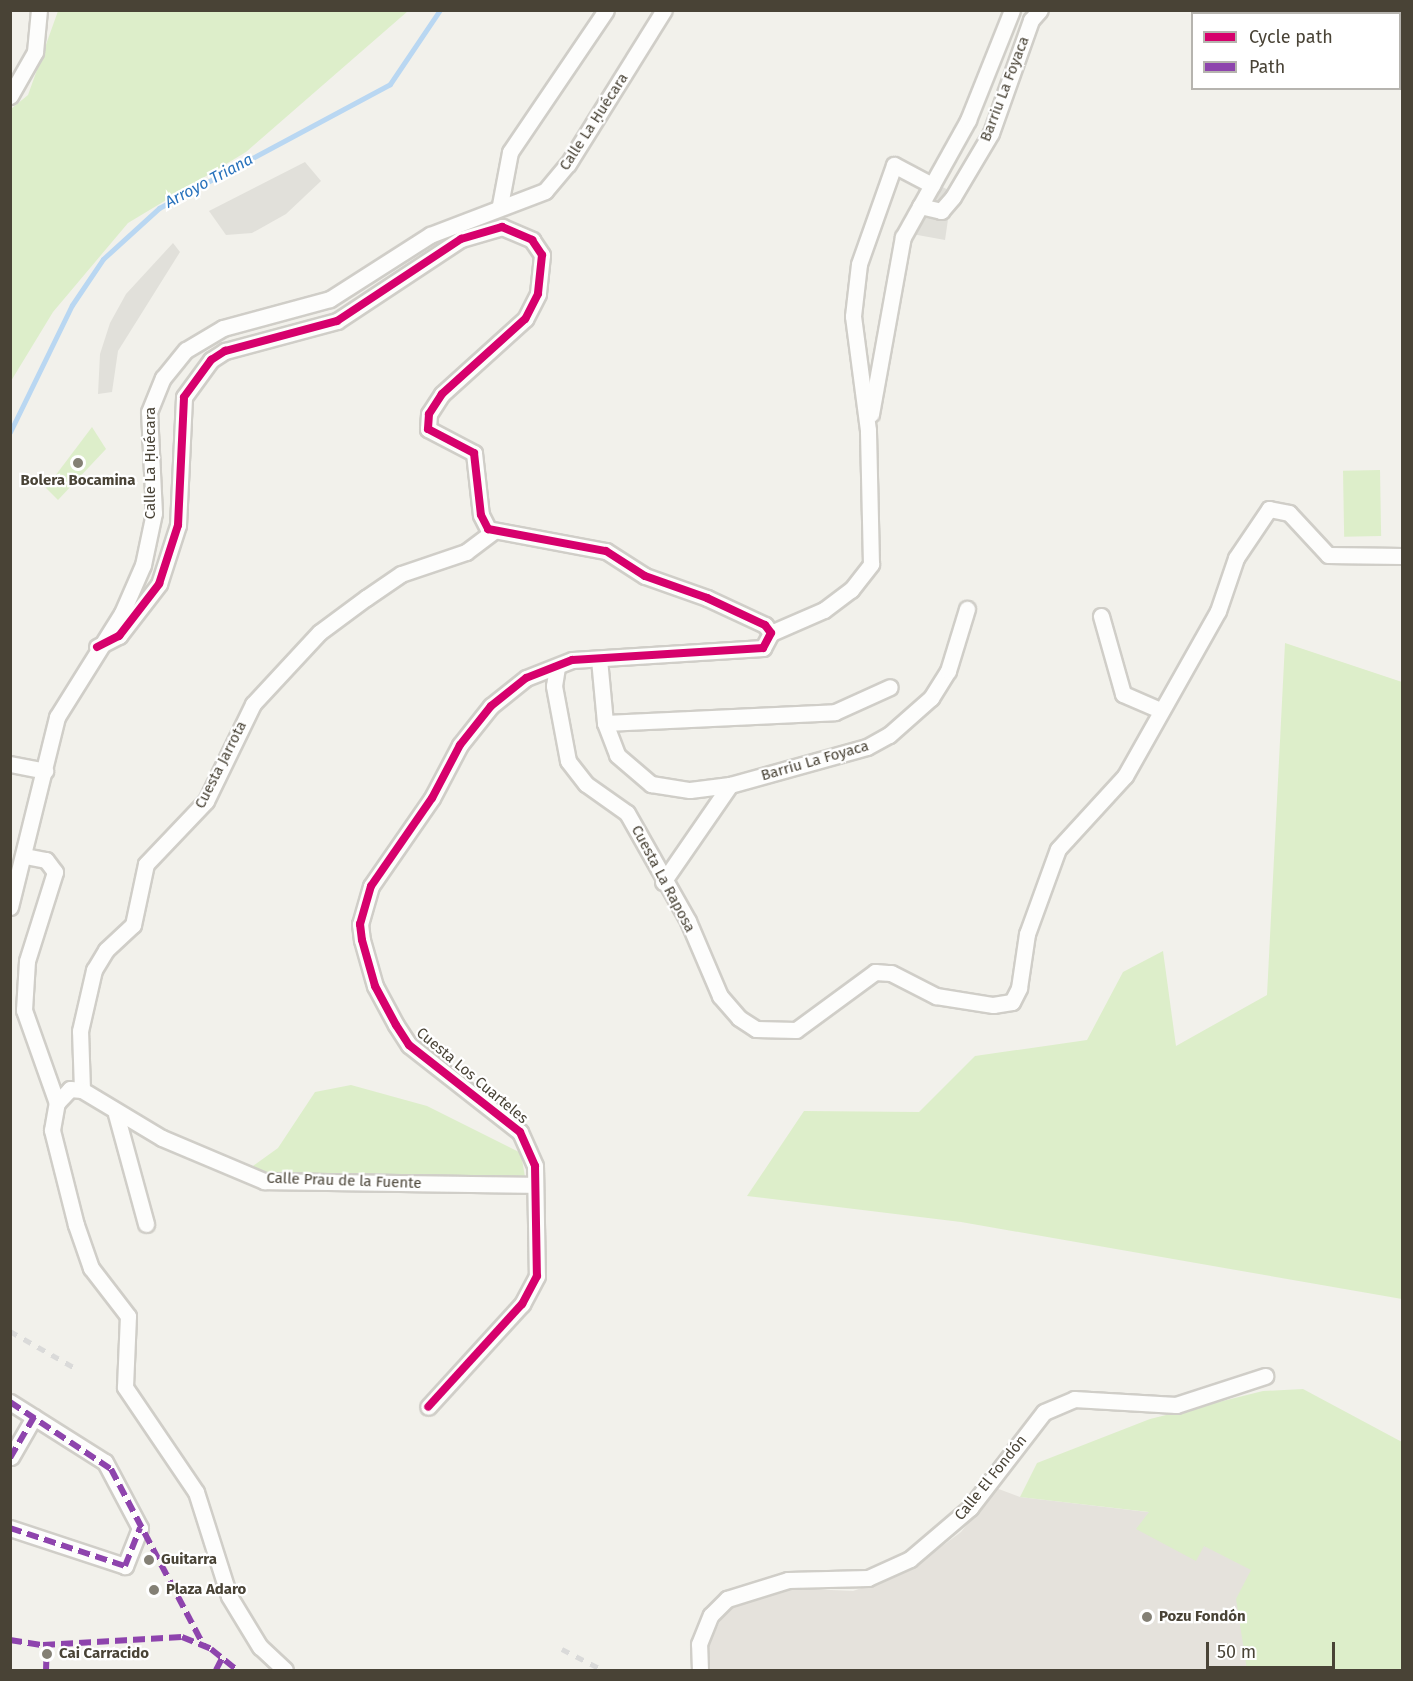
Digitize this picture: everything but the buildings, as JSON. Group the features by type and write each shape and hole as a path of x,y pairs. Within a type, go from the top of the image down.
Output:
{"street":[{"path":"10,96 35,52 39,10"},
{"path":"500,206 510,152 606,10"},
{"name":"Calle La Ḥuécara","path":"10,907 25,856 57,717 97,647 122,613 143,565 154,513 149,412 154,393 186,350 223,328 330,299 430,235 500,206 545,191 557,181 664,10"},
{"name":"Barriu La Foyaca","path":"868,430 903,237 968,120 1012,10"},
{"name":"Barriu La Foyaca","path":"920,206 941,211 953,197 991,133 1031,20 1040,10"},
{"name":"Barriu La Foyaca","path":"932,185 894,165 859,264 854,316 868,430 871,564 851,590 824,610 771,633 763,648 599,658 605,723 617,755 651,784 690,790 730,785 867,747 889,735 931,698 948,671 967,609"},
{"path":"97,647 119,636 159,584 178,525 184,397 211,360 225,351 336,321 462,239 502,227 519,230 542,255 538,294 525,319 442,394 429,414 428,429 474,453 481,515 493,532 578,542 606,551 645,576 707,598 765,625 771,633"},
{"path":"1101,616 1124,694 1160,710 1218,611 1236,558 1269,509 1289,513 1328,555 1402,556"},
{"name":"Cuesta Jarrota","path":"82,1090 80,1031 94,970 106,950 133,926 146,864 206,801 253,704 320,632 357,605 401,574 466,552 493,532"},
{"name":"Cuesta Los Cuarteles","path":"428,1407 522,1304 537,1276 535,1166 520,1132 409,1045 375,987 360,924 376,877 432,798 466,737 491,706 526,678 557,667 599,658"},
{"name":"Cuesta La Raposa","path":"557,667 554,686 568,761 586,784 627,813 663,882 687,921 709,975 740,1018 756,1029 776,1032 796,1030 875,972 891,973 967,1004 1012,1002 1027,934 1058,849 1125,776 1160,710"},
{"path":"605,723 835,712 890,687"},
{"path":"10,764 45,771"},
{"path":"663,882 730,785"},
{"path":"25,856 46,860 56,872 27,961 24,1010 57,1103 52,1130 76,1225 91,1268 128,1316 125,1387 196,1492 229,1596 260,1647 285,1671"},
{"path":"57,1103 70,1089 82,1090"},
{"name":"Calle Prau de la Fuente","path":"82,1090 116,1114 264,1181 535,1185"},
{"path":"116,1114 146,1224"},
{"name":"Calle El Fondón","path":"700,1671 699,1644 711,1615 728,1599 788,1580 868,1578 910,1559 970,1508 1044,1412 1074,1399 1111,1399 1150,1408 1176,1405 1265,1376"},
{"path":"10,1402 105,1462 140,1528 125,1566 10,1528"},
{"path":"11,1457 34,1417"}],"shaded area":[{"path":"305,162 321,181 286,214 252,233 226,235 209,211"},
{"path":"937,184 952,192 945,240 912,234"},
{"path":"173,243 180,252 118,351 112,392 98,394 100,354 110,323 126,294"},
{"path":"996,1488 1020,1497 1266,1526 1388,1670 709,1670 703,1657 726,1609 748,1595 787,1588 853,1591 879,1582 918,1564 961,1532"}],"green space":[{"path":"58,11 408,11 246,152 128,223 53,312 11,381 11,109 28,95"},
{"name":"Bolera Bocamina","path":"92,427 106,449 58,500 46,488"},
{"path":"1380,470 1381,536 1344,537 1343,471"},
{"path":"1285,643 1402,682 1402,1299 961,1222 747,1196 804,1111 919,1112 975,1056 1087,1040 1123,972 1163,951 1176,1046 1267,995"},
{"path":"351,1085 427,1106 521,1153 525,1177 280,1175 250,1168 278,1148 315,1092"},
{"path":"1303,1389 1402,1442 1402,1670 1247,1670 1236,1599 1251,1570 1204,1546 1196,1561 1136,1529 1149,1512 1020,1497 1037,1463 1150,1419 1263,1391"}],"waterway":[{"name":"Arroyo Triana","path":"10,432 72,305 103,259 159,208 390,84 440,10"}],"railway":[{"path":"10,1331 77,1369"},
{"path":"562,1649 603,1670"}],"marked path":[{"path":"10,1402 111,1469 204,1646"},
{"path":"10,1458 34,1417"},
{"path":"10,1528 125,1566 140,1528"},
{"path":"10,1640 43,1645 182,1637 211,1649 237,1670"},
{"path":"46,1670 47,1645"},
{"path":"216,1670 223,1656"}],"cycle path":[{"path":"97,647 119,636 159,584 178,525 184,397 211,360 225,351 337,321 461,239 502,227 532,240 542,255 538,294 525,319 442,394 429,414 428,429 474,453 481,515 488,529 606,551 645,576 707,598 765,625 771,633 763,648 572,660 526,678 491,706 460,745 432,798 371,886 360,924 362,940 375,986 396,1025 409,1045 520,1132 535,1166 537,1276 522,1304 428,1407"}],"place":[{"name":"Bolera Bocamina","path":"78,463"},
{"name":"Guitarra","path":"149,1560"},
{"name":"Plaza Adaro","path":"154,1590"},
{"name":"Pozu Fondón","path":"1147,1617"},
{"name":"Cai Carracido","path":"47,1654"}]}
